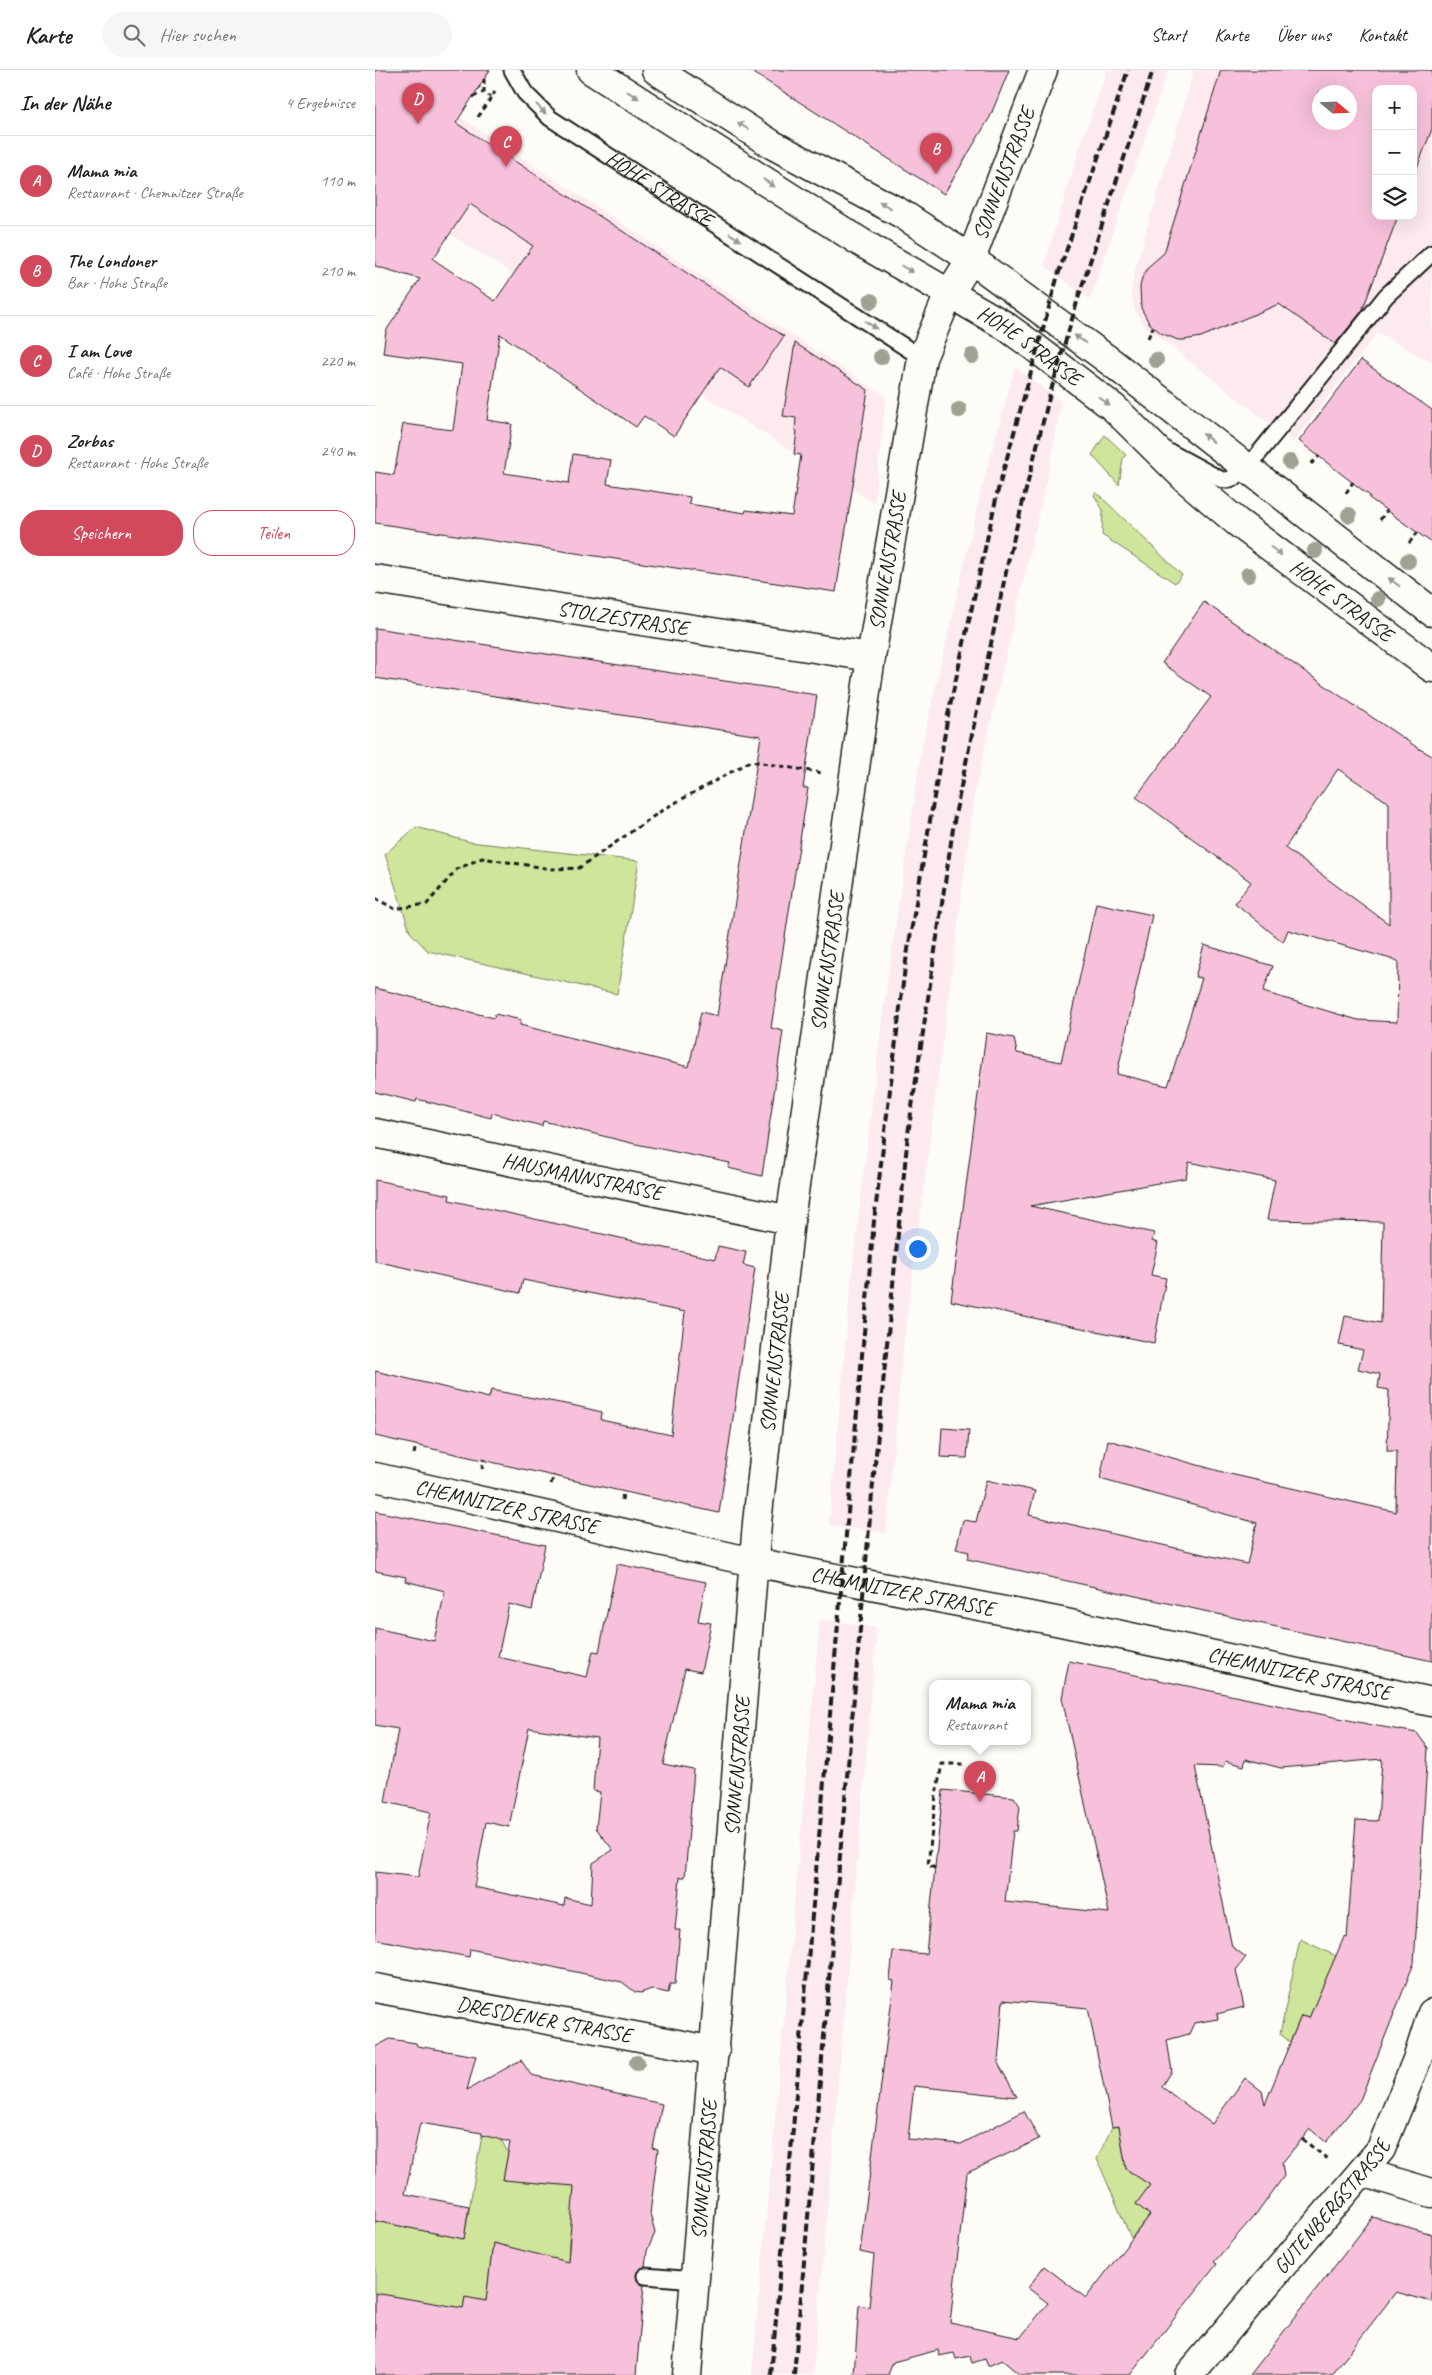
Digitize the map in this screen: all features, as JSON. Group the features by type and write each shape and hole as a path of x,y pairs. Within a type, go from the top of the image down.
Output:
{"street":[{"name":"HOHE STRASSE","path":"591,70 862,243 1003,325 1114,408 1186,480 1237,522 1432,668"},
{"name":"HOHE STRASSE","path":"656,70 773,145 902,214 971,259 1111,362 1432,612"},
{"name":"SONNENSTRASSE","path":"687,2375 715,2051 753,1562 790,1220 871,657 922,358 959,299 971,259 1043,70"},
{"name":"STOLZESTRASSE","path":"375,579 871,657"},
{"name":"HAUSMANNSTRASSE","path":"375,1133 790,1220"},
{"name":"CHEMNITZER STRASSE","path":"375,1477 753,1562 1061,1622 1432,1702"},
{"name":"DRESDENER STRASSE","path":"375,1988 715,2051"},
{"name":"GUTENBERGSTRASSE","path":"1189,2375 1264,2284 1381,2149 1418,2057 1432,2013"},
{"path":"1362,2172 1432,2193"}],"lane":[{"name":"HOHE STRASSE","path":"512,70 525,93 550,118 922,358"},
{"path":"1148,441 1223,480 1233,478 1247,468 1386,296 1429,260"},
{"path":"645,2276 695,2280"}],"path":[{"path":"484,79 484,92"},
{"path":"479,87 491,97"},
{"path":"473,97 484,92"},
{"path":"1148,338 1153,327"},
{"path":"1311,464 1319,456"},
{"path":"1346,493 1353,482"},
{"path":"1380,520 1387,510"},
{"path":"1409,543 1418,532"},
{"path":"375,898 395,909 427,904 457,869 482,858 552,870 579,868 664,809 751,761 853,778"},
{"path":"414,1456 416,1445"},
{"path":"481,1471 484,1459"},
{"path":"551,1486 553,1475"},
{"path":"622,1502 623,1491"},
{"path":"935,1868 928,1865 936,1795 942,1764 967,1764"},
{"path":"981,1766 980,1782 987,1789"}],"shaded area":[{"path":"375,70 388,70 886,397 874,503 375,187"},
{"path":"1107,70 1168,70 1090,300 1044,265 1078,153"},
{"path":"1194,70 1432,70 1432,362 1377,333 1293,442 1146,327 1135,311 1131,293 1135,270"},
{"path":"1015,367 1061,402 1053,451 975,791 903,1348 886,1533 884,1533 829,1525 851,1282 882,1019 922,746 981,491"},
{"path":"820,1619 877,1628 813,2375 752,2375"}],"green space":[{"path":"1105,435 1126,455 1123,459 1119,485 1092,455"},
{"path":"1096,492 1182,575 1175,583 1102,535 1103,510 1094,495"},
{"path":"416,827 470,842 639,861 617,994 428,951 410,932 385,854"},
{"path":"1300,1939 1336,1956 1309,2018 1301,2016 1290,2042 1280,2034"},
{"path":"1119,2126 1126,2169 1150,2185 1136,2204 1150,2215 1131,2238 1097,2159 1112,2127"},
{"path":"482,2135 500,2137 508,2153 503,2180 584,2169 581,2239 569,2239 568,2264 493,2243 486,2301 465,2298 462,2314 375,2310 375,2221 464,2238"}],"building":[{"path":"375,70 490,70 456,123 784,336 749,387 720,367 674,436 644,416 636,427 500,334 487,420 512,424 504,473 569,483 573,454 611,460 607,484 690,497 689,504 745,513 746,510 792,516 801,455 794,454 797,431 795,431 796,418 783,416 795,343 868,390 836,592 375,523 375,472 394,475 403,424 453,430 462,364 383,353 386,331 420,279 375,266","holes":["470,204 533,246 495,301 433,259"]},
{"path":"749,70 1009,70 990,117 944,194"},
{"path":"1221,70 1432,70 1432,129 1417,168 1417,85 1372,85 1372,220 1396,220 1362,311 1335,344 1279,304 1201,337 1178,340 1161,333 1149,323 1141,308 1140,287 1142,278 1149,266 1164,253"},
{"path":"1361,360 1432,410 1432,543 1369,498 1370,496 1299,441"},
{"path":"1204,602 1339,695 1432,756 1432,1661 967,1559 969,1552 956,1549 963,1520 976,1522 986,1480 1035,1491 1029,1515 1247,1564 1257,1523 1100,1479 1108,1440 1230,1474 1396,1512 1397,1451 1387,1451 1389,1390 1378,1388 1380,1374 1358,1369 1363,1350 1339,1345 1345,1316 1381,1323 1383,1222 1267,1220 1275,1180 1189,1162 1186,1178 1030,1206 1154,1233 1152,1241 1158,1243 1151,1275 1166,1278 1154,1343 951,1301 986,1033 1014,1038 1017,1053 1061,1062 1096,903 1152,915 1117,1074 1168,1086 1202,978 1195,977 1204,945 1273,966 1263,992 1358,1020 1397,1022 1398,961 1288,930 1283,942 1235,903 1251,882 1136,797 1211,697 1162,663","holes":["1338,769 1389,803 1389,924 1285,848"]},
{"path":"375,628 817,695 803,788 808,788 771,1028 783,1031 762,1176 728,1168 730,1163 631,1143 543,1121 542,1126 492,1113 491,1118 417,1099 416,1102 375,1092 375,988 494,1018 495,1014 521,1020 520,1025 689,1067 701,1012 717,1016 761,736 375,678"},
{"path":"375,1180 450,1195 449,1200 715,1259 718,1246 746,1252 743,1265 755,1268 719,1513 375,1436 375,1371 489,1398 491,1390 576,1406 602,1412 601,1420 671,1435 685,1312 523,1280 520,1293 375,1261"},
{"path":"942,1428 969,1430 967,1458 940,1457"},
{"path":"375,1511 545,1545 532,1610 509,1604 498,1657 587,1677 593,1651 599,1652 617,1564 706,1582 698,1621 711,1623 701,1672 685,1669 663,1764 694,1770 685,1877 680,1877 675,1930 680,1930 675,1984 670,1984 668,1993 651,1989 641,1993 635,1992 622,1982 470,1949 469,1957 375,1939 375,1872 418,1877 431,1812 385,1802 398,1729 375,1725 375,1628 434,1641 445,1591 405,1581 406,1577 375,1571","holes":["529,1728 597,1738 593,1791 600,1792 596,1828 613,1850 593,1863 591,1904 565,1898 564,1906 474,1887 486,1822 509,1827"]},
{"path":"1069,1661 1417,1733 1428,1748 1414,1963 1360,2100 1326,2142 1310,2129 1282,2163 1284,2176 1261,2208 1214,2262 1217,2264 1130,2375 1020,2375 1002,2360 988,2366 985,2359 972,2363 970,2356 956,2359 954,2353 939,2356 938,2350 893,2362 888,2375 854,2375 859,2305 869,2307 874,2255 860,2252 894,1981 890,1980 893,1951 926,1954 943,1790 1014,1797 1020,1806 1017,1831 1013,1831 1005,1902 1109,1913 1062,1698","holes":["1246,1759 1281,1768 1382,1759 1378,1821 1356,1820 1347,1938 1344,1937 1309,2018 1301,2016 1265,2104 1262,2091 1245,2078 1212,2124 1162,2087 1172,2071 1167,2040 1189,2034 1194,2023 1218,2019 1217,2014 1244,2007 1236,1970 1246,1957 1232,1947 1195,1766 1223,1767 1225,1761 1244,1766","1003,2000 1088,2008 1112,2127 1119,2126 1126,2169 1150,2185 1136,2204 1150,2215 1086,2298 1044,2266 1028,2288 1048,2303 1020,2338 950,2323 967,2173 1039,2139 1024,2111 961,2144 908,2139 914,2086 1017,2097 998,2063"]},
{"path":"390,2039 416,2043 417,2046 476,2056 467,2090 521,2060 531,2075 662,2104 653,2148 658,2149 650,2214 655,2233 647,2251 645,2267 641,2268 636,2275 637,2280 644,2285 636,2375 375,2375 375,2293 463,2308 465,2297 486,2301 493,2243 568,2262 574,2186 503,2180 510,2142 482,2135 482,2133 420,2123 405,2194 469,2206 464,2239 375,2221 375,2047"},
{"path":"1373,2217 1432,2234 1432,2302 1396,2292 1332,2375 1250,2375"}],"railway":[{"path":"771,2375 874,1221 905,967 948,715 998,490 1058,275 1128,70"},
{"path":"794,2375 872,1494 908,1134 955,815 1010,553 1050,394 1080,292 1153,70"}],"place":[{"name":"Zorbas","path":"418,124"},
{"name":"I am Love","path":"506,167"},
{"name":"The Londoner","path":"936,174"},
{"name":"Mama mia","path":"980,1802"}]}
